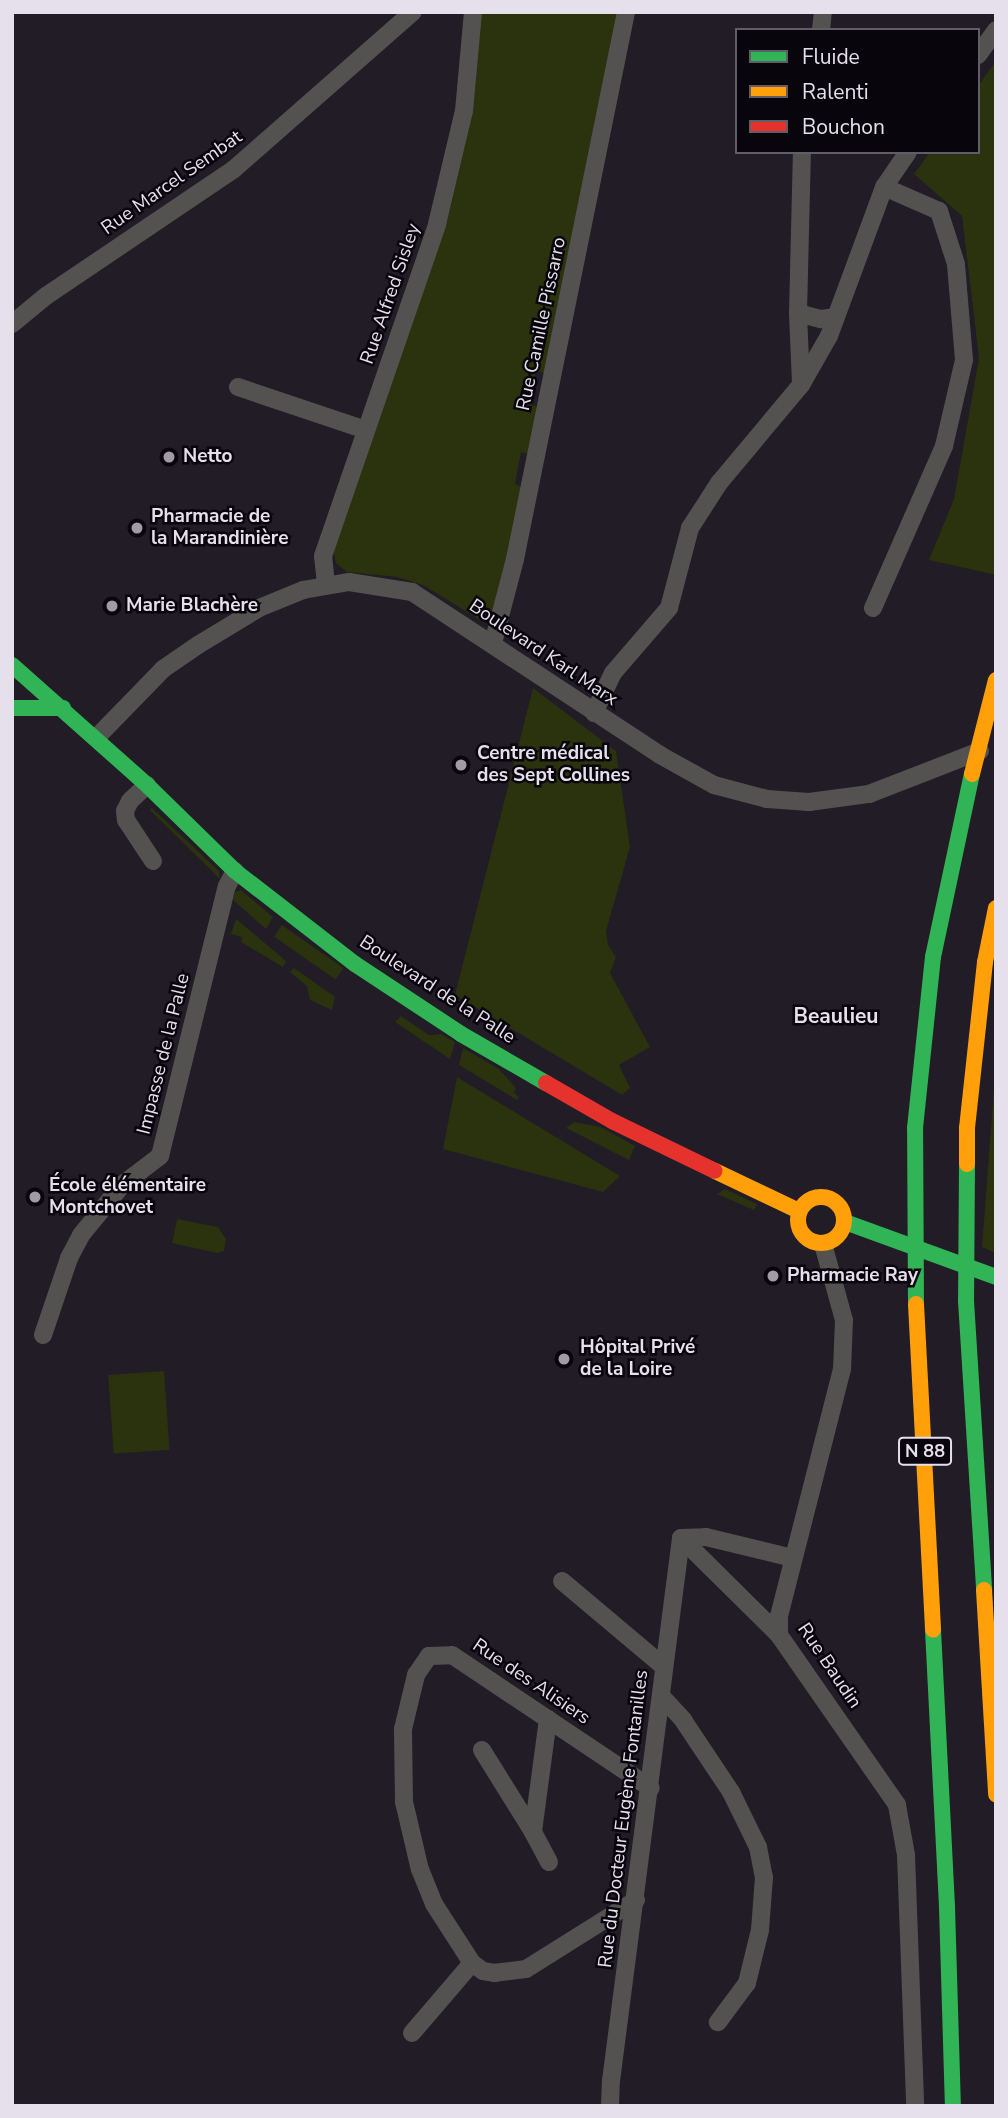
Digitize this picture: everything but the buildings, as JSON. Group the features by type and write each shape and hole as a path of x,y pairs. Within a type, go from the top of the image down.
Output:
{"main road":[{"name":"Boulevard de la Palle","path":"12,665 147,785 235,871 355,964 461,1034 612,1121 799,1211"},
{"name":"N 88","path":"953,2106 946,1879 916,1304 915,1128 933,957 965,800 994,687"},
{"path":"12,708 63,708"},
{"name":"N 88","path":"996,908 985,962 967,1128 966,1301 996,1795"},
{"path":"823,1196 838,1204 845,1222 834,1240 823,1244 804,1237 797,1221 799,1211 805,1203 823,1196"},
{"path":"845,1222 996,1276"},
{"path":"945,2106 950,2052"}],"street":[{"name":"Rue Marcel Sembat","path":"12,324 46,296 234,169 413,12"},
{"name":"Rue Alfred Sisley","path":"326,584 323,556 437,224 464,111 473,12"},
{"name":"Rue Camille Pissarro","path":"493,643 515,559 626,12"},
{"path":"980,52 996,30"},
{"path":"801,385 798,313 802,154"},
{"path":"594,713 613,673 669,608 691,528 719,483 801,385 836,317 884,187 907,154"},
{"path":"873,608 944,446 964,360 956,264 939,211 884,187"},
{"path":"798,313 821,319 836,317"},
{"path":"238,387 366,430"},
{"name":"Boulevard Karl Marx","path":"96,738 163,669 259,608 326,584 358,583 412,592 493,643 594,713 714,785 766,799 809,802 869,794 928,774 996,743"},
{"path":"147,785 130,801 125,811 126,820 153,862"},
{"name":"Impasse de la Palle","path":"43,1335 69,1258 81,1235 122,1185 160,1156 227,886 235,871"},
{"name":"Rue Baudin","path":"823,1244 844,1320 842,1369 779,1616 779,1635 897,1805 906,1855 915,2106"},
{"path":"681,1538 706,1537 793,1558"},
{"path":"681,1538 779,1635"},
{"name":"Rue du Docteur Eugène Fontanilles","path":"610,2106 681,1538"},
{"path":"562,1580 664,1667"},
{"name":"Rue des Alisiers","path":"471,1963 434,1904 420,1870 404,1802 403,1729 416,1675 429,1656 452,1655 651,1788"},
{"path":"661,1696 683,1720 731,1792 758,1847 764,1877 760,1930 747,1983 718,2022"},
{"path":"533,1832 548,1719"},
{"path":"482,1750 549,1863"},
{"path":"412,2033 471,1963 483,1971 495,1973 526,1969 636,1900"}],"green space":[{"path":"481,12 621,12 546,373 536,371 530,405 539,407 529,454 521,452 515,484 522,487 508,555 492,618 480,620 425,586 398,577 347,572 336,563 333,551 443,227 475,85"},
{"path":"996,61 996,575 929,560 954,499 979,358 962,216 914,174 929,154 980,154 980,83"},
{"path":"533,688 616,751 630,847 606,931 608,945 616,957 610,973 650,1047 619,1065 630,1088 622,1095 455,995"},
{"path":"152,808 219,871 220,879 150,810"},
{"path":"241,890 273,917 266,929 233,900 235,892"},
{"path":"236,919 286,961 283,967 241,942 242,937 231,934"},
{"path":"282,925 343,968 335,979 274,936"},
{"path":"294,968 335,997 332,1010 310,1000 307,986 290,972"},
{"path":"401,1016 429,1035 441,1034 455,1042 450,1059 395,1022"},
{"path":"463,1048 499,1069 516,1088 514,1093 519,1097 517,1100 459,1065"},
{"path":"996,1061 996,1253 982,1247"},
{"path":"457,1077 620,1176 603,1192 443,1149"},
{"path":"574,1122 601,1127 635,1146 629,1160 566,1128"},
{"path":"725,1189 757,1204 754,1210 717,1194"},
{"path":"177,1219 218,1227 226,1239 224,1251 217,1253 172,1243"},
{"path":"164,1371 170,1450 114,1454 108,1375"}],"traffic: fast":[{"path":"12,665 147,785 235,871 355,964 461,1034 546,1083"},
{"path":"12,708 63,708"},
{"path":"916,1304 915,1128 933,957 972,774"},
{"path":"967,1164 966,1301 984,1590"},
{"path":"845,1222 996,1277"},
{"path":"933,1630 947,1907 953,2106"}],"traffic: slow":[{"path":"972,774 996,680"},
{"path":"967,1164 967,1128 985,962 996,908"},
{"path":"715,1171 799,1211"},
{"path":"821,1197 830,1198 837,1204 843,1211 844,1220 843,1229 837,1236 830,1242 821,1243 812,1242 805,1236 799,1229 798,1220 799,1211 805,1204 812,1198 821,1197"},
{"path":"916,1304 933,1630"},
{"path":"984,1590 996,1795"}],"traffic: jam":[{"path":"546,1083 612,1121 715,1171"}],"place":[{"name":"Netto","path":"169,457"},
{"name":"Pharmacie de la Marandinière","path":"137,528"},
{"name":"Marie Blachère","path":"112,606"},
{"name":"Centre médical des Sept Collines","path":"461,765"},
{"name":"École élémentaire Montchovet","path":"35,1197"},
{"name":"Pharmacie Ray","path":"773,1276"},
{"name":"Hôpital Privé de la Loire","path":"564,1359"}],"district":[{"name":"Beaulieu","path":"836,1016"}]}
